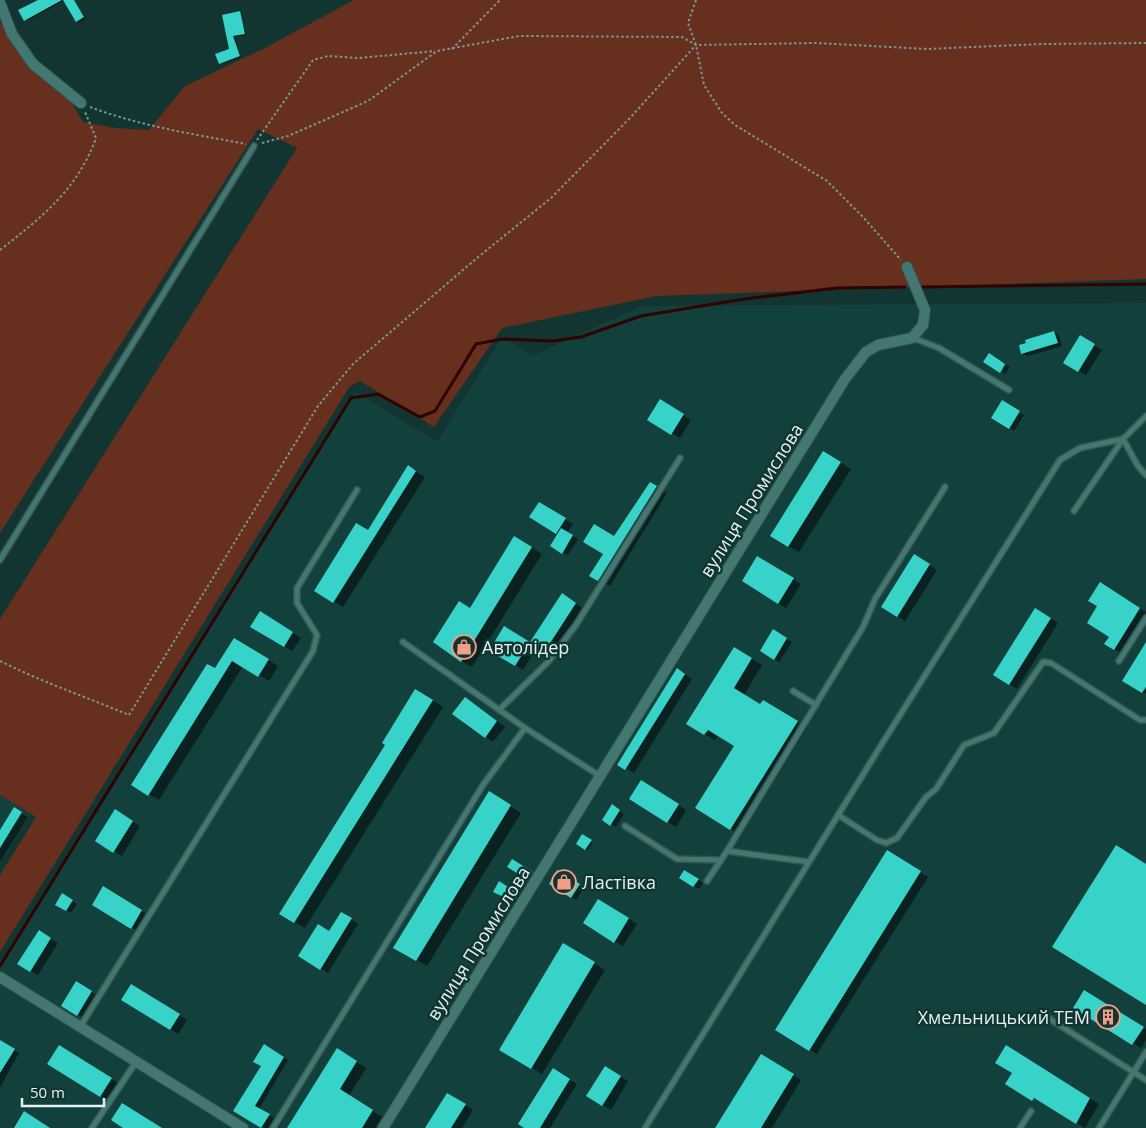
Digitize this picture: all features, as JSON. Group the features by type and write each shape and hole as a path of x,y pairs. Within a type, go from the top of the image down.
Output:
{"street":[{"path":"0,4 12,34 33,64 81,103"},
{"path":"907,267 925,310 923,325 912,338"},
{"name":"вулиця Промислова","path":"383,1128 854,366 866,352 878,345 912,338"},
{"path":"0,978 243,1128"}],"lane":[{"path":"0,560 254,146"},
{"path":"912,338 939,348 1009,390"},
{"path":"1074,511 1123,439 1146,416"},
{"path":"1123,439 1138,466 1146,475"},
{"path":"646,1128 838,815 1060,460 1080,448 1123,439"},
{"path":"499,710 548,662 576,625 680,458"},
{"path":"707,881 864,627 875,599 945,488"},
{"path":"80,1027 312,651 317,635 297,603 297,588 357,490"},
{"path":"1120,661 1146,618"},
{"path":"403,642 525,728 600,776"},
{"path":"838,815 877,840 886,843 897,838 926,797 936,789 964,745 994,733 1043,662 1051,662 1140,720 1146,720"},
{"path":"794,691 816,705"},
{"path":"273,1128 483,785 525,728"},
{"path":"625,826 676,859 721,860"},
{"path":"727,851 809,862"},
{"path":"1045,1016 1146,1080"},
{"path":"1099,1128 1146,1052"},
{"path":"92,1128 136,1062"},
{"path":"1020,1128 1031,1111"}],"path":[{"path":"452,49 500,0"},
{"path":"696,0 688,23 696,45 704,85 726,118 827,181 864,217 907,267"},
{"path":"254,146 313,60 328,56 359,58 437,51 519,36 682,36 696,45 816,43 927,49 1146,42"},
{"path":"0,661 38,680 129,715 318,406 353,364 551,198 630,118 696,45"},
{"path":"81,103 122,118 254,146 288,136 368,101 437,51"},
{"path":"0,250 50,210 88,160 96,138 81,103"}],"shaded area":[{"path":"354,0 1146,0 1146,279 656,296 502,328 434,427 360,381 350,386 0,952 0,875 36,817 0,795 0,619 297,148 258,129 0,533 0,22 29,68 71,102 83,122 115,128 149,130 185,86 265,48"},
{"path":"1146,303 1146,1128 0,1128 0,969 356,392 437,442 502,337 533,356 642,306"},
{"path":"0,795 31,814 0,864"}],"building":[{"path":"38,0 62,0 24,21 18,10"},
{"path":"63,0 74,0 84,17 76,22"},
{"path":"240,11 245,34 233,36 240,56 219,64 215,54 229,49 222,15"},
{"path":"1054,331 1058,343 1021,354 1019,345 1026,343 1025,340"},
{"path":"1080,335 1095,344 1078,372 1063,363"},
{"path":"989,353 1005,364 1000,373 983,362"},
{"path":"660,399 684,414 671,435 647,420"},
{"path":"1002,400 1020,411 1009,429 991,418"},
{"path":"823,451 841,462 788,547 770,536"},
{"path":"408,465 416,471 333,603 314,591 356,523 368,530"},
{"path":"650,482 657,486 598,581 589,576 603,554 583,542 594,524 614,536"},
{"path":"539,502 566,518 556,534 529,517"},
{"path":"561,528 573,535 562,554 550,546"},
{"path":"514,536 532,547 461,662 433,642 459,601 470,608"},
{"path":"914,554 930,564 897,617 881,607"},
{"path":"757,556 794,578 778,604 742,581"},
{"path":"1100,582 1140,608 1114,650 1104,644 1109,637 1087,623 1097,606 1088,601"},
{"path":"562,593 576,603 545,651 530,642"},
{"path":"1035,608 1051,618 1009,685 993,675"},
{"path":"260,611 293,632 284,647 250,627"},
{"path":"504,626 530,642 515,666 489,651"},
{"path":"773,629 787,638 774,660 760,651"},
{"path":"234,638 269,659 258,677 232,661 148,796 131,785 207,664 215,668"},
{"path":"1146,642 1146,687 1142,693 1122,681"},
{"path":"734,647 752,658 734,688 760,704 763,700 798,721 730,830 695,808 734,746 708,730 704,735 686,724"},
{"path":"677,668 685,674 625,770 617,765"},
{"path":"415,689 433,700 294,923 279,914 385,745 382,743"},
{"path":"465,697 497,721 485,738 452,714"},
{"path":"641,780 679,804 667,823 629,799"},
{"path":"489,791 511,805 416,961 393,948"},
{"path":"612,804 620,810 610,826 602,820"},
{"path":"14,807 22,812 0,848 0,830"},
{"path":"115,809 133,821 113,853 95,841"},
{"path":"582,834 592,840 585,850 576,844"},
{"path":"1116,845 1146,864 1146,1005 1052,947"},
{"path":"887,850 921,871 809,1051 775,1030"},
{"path":"512,859 533,872 528,880 507,867"},
{"path":"557,870 580,884 571,898 549,884"},
{"path":"684,870 699,879 693,887 679,878"},
{"path":"499,881 519,894 514,902 493,892"},
{"path":"103,886 142,910 131,929 92,905"},
{"path":"62,893 73,900 66,911 55,905"},
{"path":"598,899 629,918 614,943 583,923"},
{"path":"341,912 352,918 320,970 298,956 318,924 329,931"},
{"path":"39,930 51,938 30,972 17,964"},
{"path":"563,943 595,962 531,1069 499,1050"},
{"path":"76,981 92,991 77,1016 61,1006"},
{"path":"131,984 180,1014 170,1030 121,1000"},
{"name":"Хмельницький ТЕМ","path":"1084,990 1144,1027 1132,1045 1073,1008"},
{"path":"0,1040 15,1049 0,1073"},
{"path":"264,1044 284,1057 255,1106 270,1114 261,1128 233,1111 261,1066 253,1062"},
{"path":"59,1045 112,1078 100,1097 47,1064"},
{"path":"1006,1045 1090,1098 1076,1124 1034,1098 1032,1101 1005,1084 1012,1073 995,1063"},
{"path":"337,1048 357,1061 340,1089 373,1110 362,1128 287,1128"},
{"path":"761,1054 794,1074 761,1128 715,1128"},
{"path":"605,1066 621,1076 602,1106 586,1096"},
{"path":"553,1068 570,1079 540,1128 524,1128 518,1124"},
{"path":"447,1093 466,1104 451,1128 425,1128"},
{"path":"122,1103 162,1128 123,1128 111,1120"},
{"path":"24,1111 50,1128 14,1128"}],"waterway":[{"path":"920,287 1146,284"},
{"path":"0,966 351,398 378,394 420,417 435,411 476,344 502,339 553,341 581,337 641,316 744,299 837,288 905,287"}],"place":[{"name":"Автолідер","path":"464,647"},
{"name":"Ластівка","path":"564,882"},
{"name":"Хмельницький ТЕМ","path":"1108,1017"}]}
